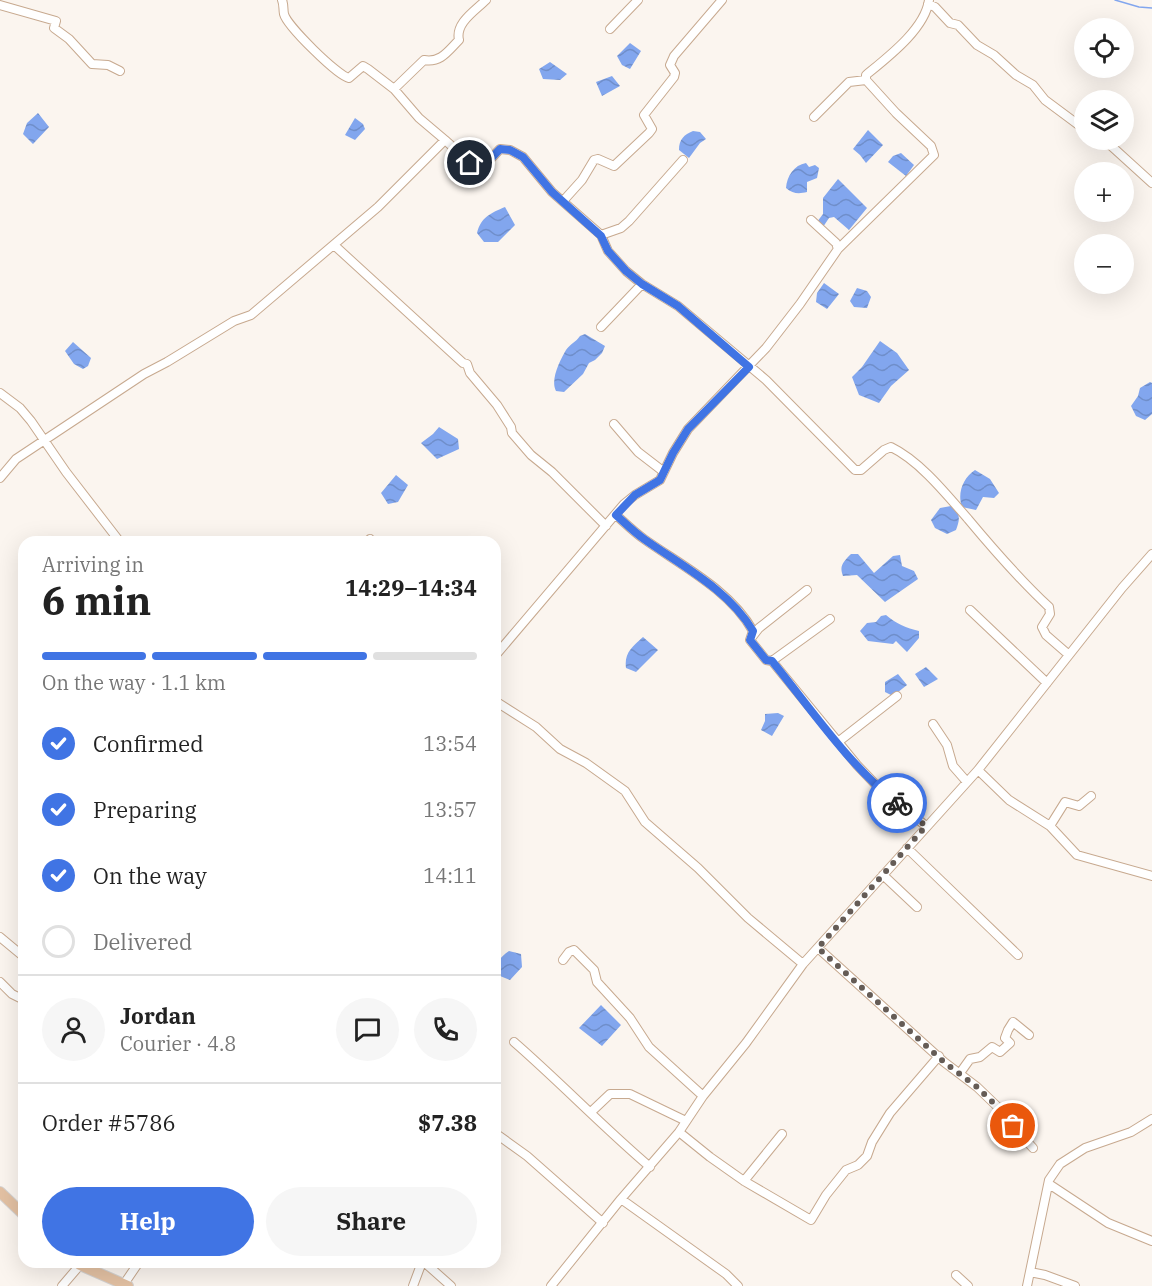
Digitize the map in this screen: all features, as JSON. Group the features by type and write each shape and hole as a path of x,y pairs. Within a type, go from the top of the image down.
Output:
{"main road":[{"path":"0,1192 18,1209"},
{"path":"89,1268 126,1285"}],"street":[{"path":"282,0 284,15 326,62 344,77 349,78 363,66 394,89 419,118 476,168 482,168 500,149 510,150 523,157 552,192 564,200 601,236 608,251 642,284 678,306 766,380 855,470 861,470 884,450 891,447 901,452 939,486 1049,607 1050,614 1042,627 1046,635 1069,655"},
{"path":"394,89 424,60 433,62 439,60 459,40 457,33 459,26 486,0"},
{"path":"610,29 638,0"},
{"path":"564,200 582,180 594,160 598,159 614,166 649,133 652,125 644,115 674,77 675,73 670,65 674,56 722,0"},
{"path":"501,649 616,515 635,495 660,480 688,429 749,367 800,304 838,249 934,155 931,146 896,114 866,80 866,75 919,26 927,12 929,2 950,23 958,26 1016,75 1033,84 1045,100 1074,122"},
{"path":"0,6 56,21 54,28 69,39 92,64 108,65 120,71"},
{"path":"814,117 849,82 866,80"},
{"path":"0,478 16,459 144,374 168,362 234,321 251,315 401,186 420,163 445,140"},
{"path":"1116,150 1152,183"},
{"path":"601,236 621,228 683,160"},
{"path":"811,220 836,243 838,249"},
{"path":"334,245 462,363 467,364 470,373 497,405 511,427 512,433 531,455 552,472 606,526"},
{"path":"602,327 642,284"},
{"path":"0,393 20,408 115,536"},
{"path":"614,424 638,452 664,472"},
{"path":"616,515 642,538 705,580 728,601 749,623 753,631 750,640"},
{"path":"551,1286 679,1132 703,1096 746,1044 804,964 978,770 1152,554"},
{"path":"750,640 759,628 807,590"},
{"path":"970,610 1047,683"},
{"path":"772,661 830,619"},
{"path":"750,640 766,660 772,661 837,742 879,788 926,826"},
{"path":"837,742 897,696"},
{"path":"501,705 536,727 560,749 585,763 625,791 645,822 698,868 748,918 804,964"},
{"path":"933,724 947,745 953,766 967,782"},
{"path":"978,770 1009,800 1050,826 1077,855 1152,876"},
{"path":"1050,826 1065,802 1079,806 1091,796"},
{"path":"907,848 1018,955"},
{"path":"884,875 917,907"},
{"path":"0,937 18,952"},
{"path":"818,948 1004,1113 1033,1148"},
{"path":"563,960 569,952 574,950 594,970 597,982 630,1018 649,1047 703,1096"},
{"path":"0,982 18,997"},
{"path":"960,1073 970,1059 980,1057 992,1047 1000,1052 1010,1043 1005,1038 1013,1022 1029,1035"},
{"path":"514,1042 591,1112 608,1131 650,1167"},
{"path":"679,1132 744,1181 811,1220 826,1195 846,1170 858,1165 867,1156 872,1142 890,1113 939,1056"},
{"path":"591,1112 610,1094 630,1094 686,1121"},
{"path":"1027,1286 1049,1180 1060,1164 1085,1148 1131,1132 1152,1119"},
{"path":"744,1181 782,1134"},
{"path":"501,1137 527,1156 603,1223"},
{"path":"1049,1184 1108,1223 1152,1241"},
{"path":"621,1199 726,1274 738,1286"},
{"path":"62,1286 75,1268"},
{"path":"126,1285 136,1268"},
{"path":"414,1286 421,1268"},
{"path":"430,1268 451,1286"},
{"path":"1030,1272 1076,1286"},
{"path":"956,1275 967,1286"}],"water":[{"path":"630,43 641,51 630,69 622,65 617,56"},
{"path":"550,62 567,74 560,80 543,79 539,69"},
{"path":"612,76 620,86 602,96 596,82"},
{"path":"38,113 49,127 33,144 23,134 27,123"},
{"path":"355,118 363,124 365,129 355,140 345,135"},
{"path":"868,130 883,145 866,163 853,149"},
{"path":"693,131 700,132 706,139 700,143 689,158 679,150 679,146 683,138"},
{"path":"901,153 914,165 906,176 888,162 893,156"},
{"path":"806,163 809,167 815,165 819,168 817,178 807,182 807,192 796,193 786,188 792,172 798,166"},
{"path":"838,179 867,208 849,230 834,217 829,218 823,227 817,222 823,214 823,198"},
{"path":"505,207 515,225 498,242 484,242 477,233 481,223 491,214"},
{"path":"824,283 839,294 827,309 816,302 817,293"},
{"path":"857,288 867,291 871,297 867,308 854,307 850,301"},
{"path":"585,334 605,346 602,353 589,363 583,374 564,392 556,391 554,381 561,359 568,348"},
{"path":"880,341 897,353 909,370 891,386 879,403 859,395 852,377"},
{"path":"73,342 91,358 88,366 83,369 74,364 65,351"},
{"path":"1152,383 1152,414 1145,420 1136,416 1131,406 1140,388"},
{"path":"439,427 458,439 459,449 437,459 421,443"},
{"path":"975,470 990,479 999,493 994,498 983,497 976,510 962,507 960,496 964,482"},
{"path":"396,475 408,485 398,502 388,504 381,493"},
{"path":"951,506 957,512 959,520 956,530 947,534 935,528 931,520 940,508"},
{"path":"851,554 858,554 874,573 893,556 900,555 902,566 914,571 918,579 885,602 857,575 843,576 842,564"},
{"path":"886,615 902,625 919,631 919,638 907,652 896,641 893,644 868,641 860,631 867,623 876,622 881,616"},
{"path":"643,637 658,650 636,672 626,668 626,658 632,647"},
{"path":"926,667 938,679 924,687 915,674"},
{"path":"898,674 907,685 893,696 885,692 885,682"},
{"path":"778,713 784,716 772,736 761,730 765,714"},
{"path":"509,951 521,954 522,967 510,980 501,976 503,956"},
{"path":"601,1005 621,1025 602,1046 579,1028"}],"waterway":[{"path":"1115,0 1152,8"}],"way so far":[{"path":"897,803 926,826 818,948 944,1062 977,1087 1004,1113 1013,1126"}],"route":[{"path":"470,163 476,168 482,168 500,149 510,150 523,157 552,192 564,200 601,236 608,251 626,271 642,284 678,306 749,367 688,429 660,480 635,495 616,515 642,538 705,580 728,601 749,623 753,631 750,640 766,660 772,661 857,765 897,803"}]}
